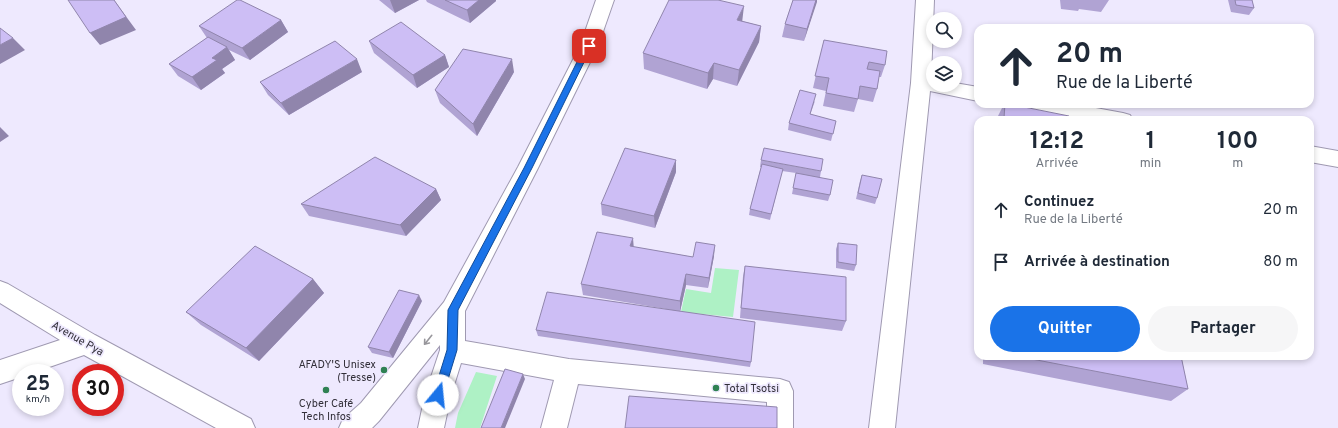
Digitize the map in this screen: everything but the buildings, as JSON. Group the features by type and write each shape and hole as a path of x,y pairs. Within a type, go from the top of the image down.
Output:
{"street":[{"path":"352,428 370,412 453,310 528,168 589,46 605,0"},
{"path":"882,428 921,83 926,0"},
{"path":"921,83 974,93"},
{"path":"1057,108 1101,116"},
{"path":"1314,155 1338,159"},
{"name":"Avenue Pya","path":"0,291 86,343 242,428"},
{"path":"431,428 438,395 452,350 453,310"},
{"path":"0,372 86,343"},
{"path":"452,350 569,371 670,393 722,397 780,391 780,428"},
{"path":"554,428 569,371"}],"green space":[{"path":"715,268 739,270 733,317 681,312 686,289 711,293"},
{"path":"476,372 497,376 480,428 455,428 458,413"}],"place":[{"name":"AFADY'S Unisex (Tresse)","path":"384,370"},
{"name":"Total Tsotsi","path":"716,388"},
{"name":"Cyber Café Tech Infos","path":"326,390"}],"route":[{"path":"438,395 452,350 453,310 528,168 589,46"}]}
